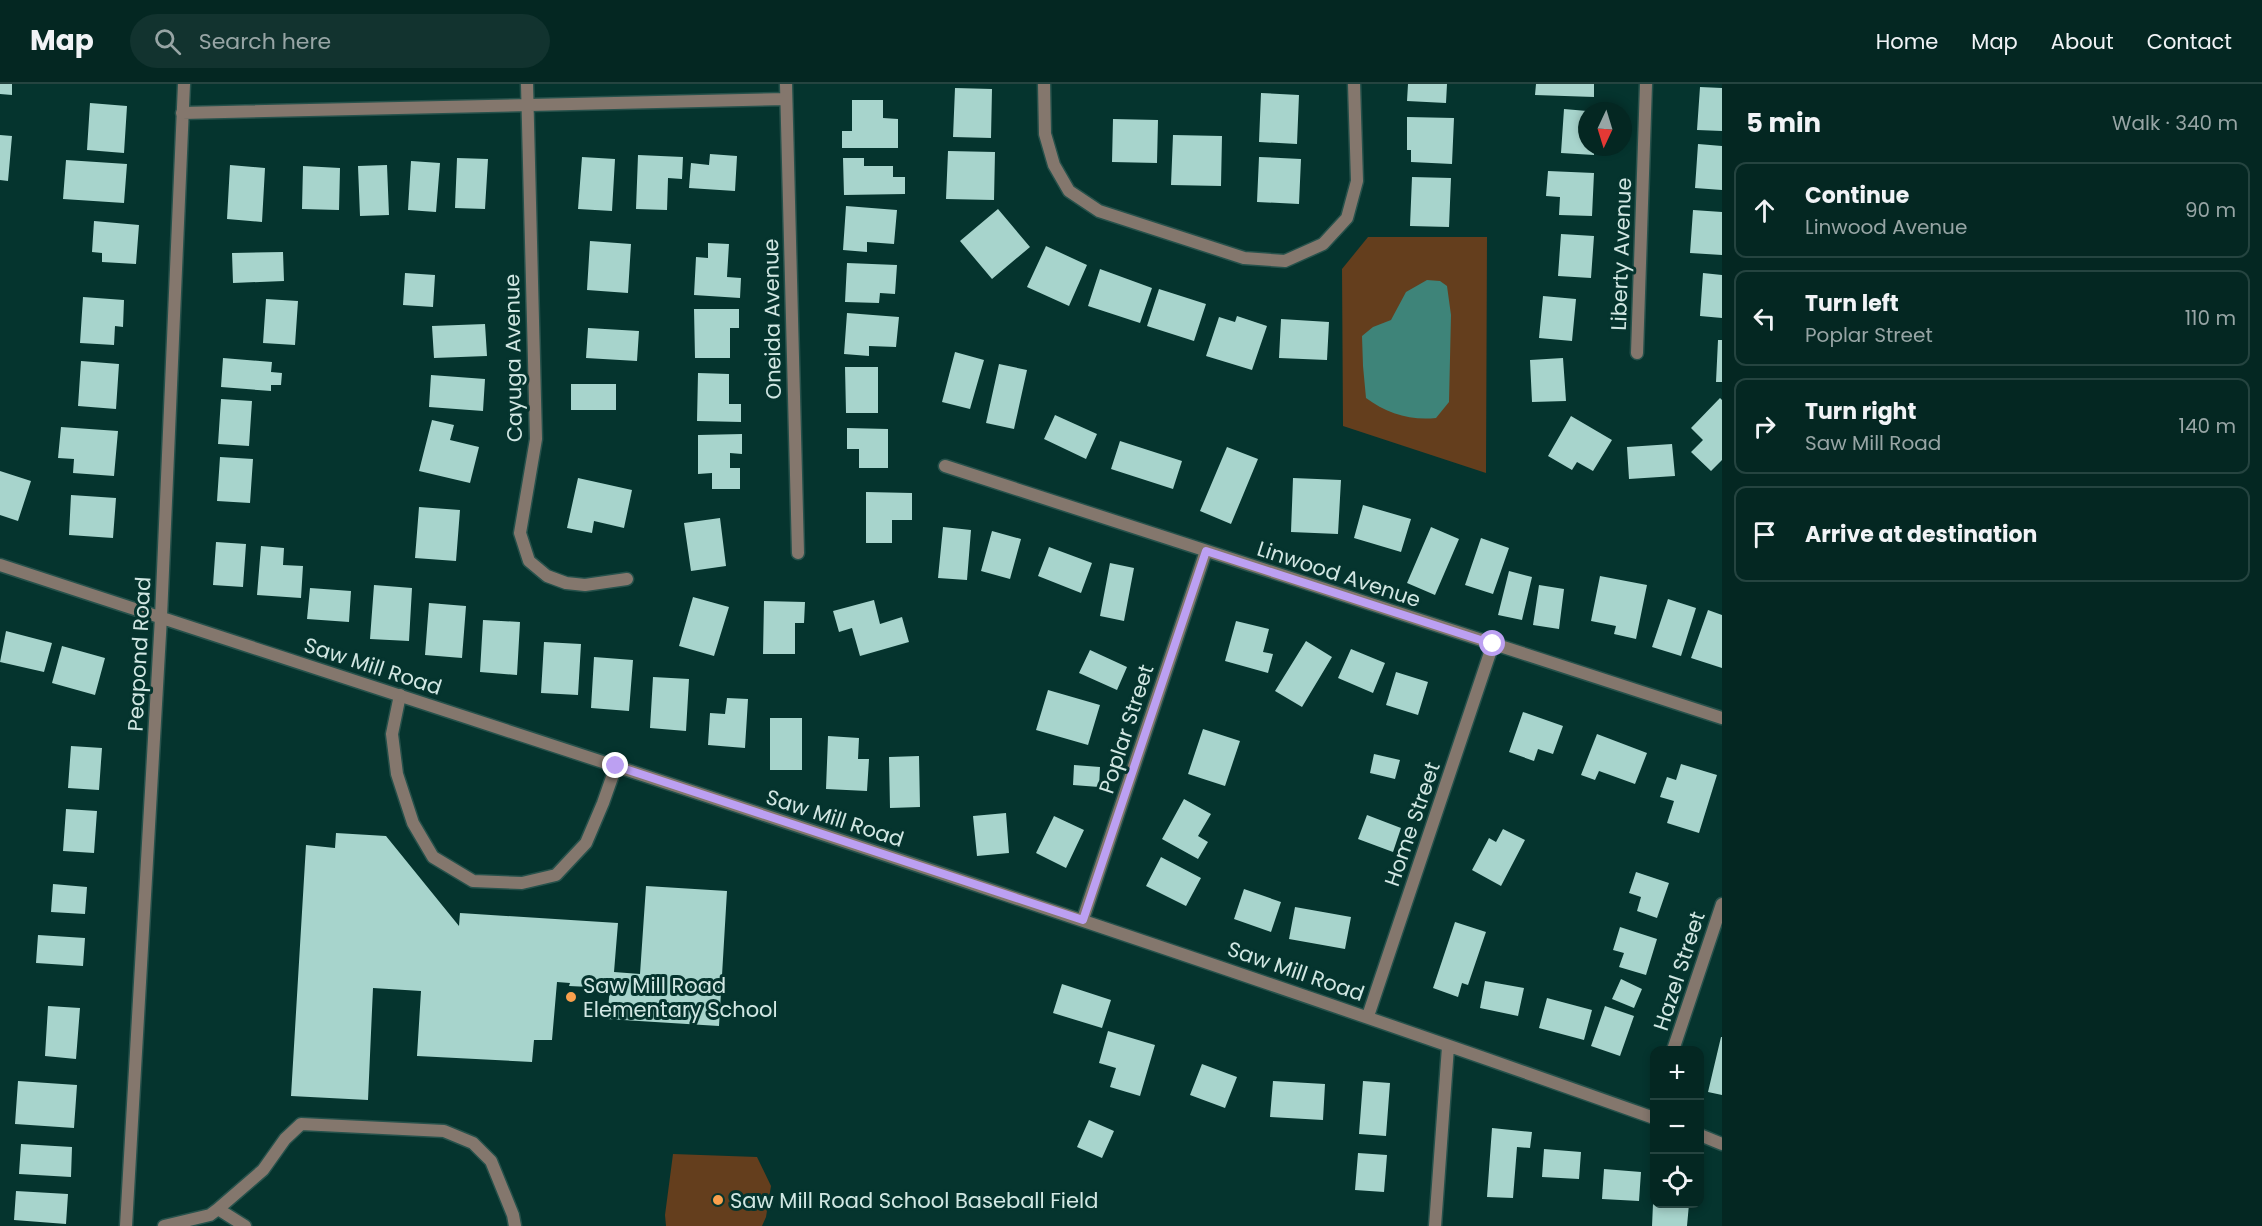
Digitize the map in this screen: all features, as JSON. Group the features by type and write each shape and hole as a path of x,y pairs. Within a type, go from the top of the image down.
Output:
{"street":[{"name":"Peapond Road","path":"126,1226 161,618 184,84"},
{"name":"Cayuga Avenue","path":"528,84 536,439 520,533 529,561 547,576 566,583 585,585 627,579"},
{"name":"Oneida Avenue","path":"786,84 798,553"},
{"path":"1044,84 1045,134 1054,165 1069,191 1099,211 1177,237 1244,258 1285,261 1323,244 1347,218 1357,182 1354,84"},
{"name":"Liberty Avenue","path":"1637,353 1646,84"},
{"path":"182,113 786,99"},
{"name":"Linwood Avenue","path":"945,466 1722,718"},
{"name":"Poplar Street","path":"1083,920 1206,551"},
{"name":"Saw Mill Road","path":"0,564 1083,920 1368,1016 1448,1047 1650,1113"},
{"name":"Home Street","path":"1368,1016 1493,644"},
{"path":"400,695 392,734 397,774 413,823 433,857 473,881 522,883 556,875 586,843 616,766"},
{"name":"Hazel Street","path":"1674,1046 1722,904"},
{"path":"1435,1226 1448,1047"},
{"path":"164,1226 210,1215 263,1170 285,1139 301,1124 444,1131 473,1143 491,1161 513,1215 515,1226"},
{"path":"1704,1137 1722,1144"},
{"path":"218,1209 245,1226"}],"shaded area":[{"path":"1368,237 1487,237 1486,473 1343,426 1342,269"},
{"path":"1427,280 1440,281 1447,286 1451,315 1449,402 1436,418 1427,419 1399,415 1366,398 1362,336 1373,327 1391,320 1406,292"},
{"name":"Saw Mill Road School Baseball Field","path":"673,1154 757,1157 771,1186 766,1217 762,1226 666,1226 665,1215"}],"building":[{"path":"0,84 12,84 12,95 0,94"},
{"path":"1408,84 1447,84 1446,103 1407,101"},
{"path":"1536,84 1594,84 1594,97 1535,95"},
{"path":"1700,87 1722,88 1722,131 1697,130"},
{"path":"955,88 992,89 991,138 953,137"},
{"path":"1261,93 1299,95 1297,144 1259,142"},
{"path":"852,100 883,100 883,118 898,119 898,148 842,148 842,131 852,131"},
{"path":"90,103 127,106 124,153 87,150"},
{"path":"1564,109 1578,110 1578,154 1561,153"},
{"path":"1407,117 1454,118 1452,164 1411,162 1411,150 1407,150"},
{"path":"1113,119 1158,120 1157,163 1112,162"},
{"path":"0,135 12,136 8,181 0,180"},
{"path":"1173,135 1222,136 1221,186 1171,185"},
{"path":"1698,144 1722,146 1722,190 1695,188"},
{"path":"948,151 995,152 994,200 946,199"},
{"path":"710,154 737,156 735,191 689,188 691,163 709,165"},
{"path":"638,155 683,157 682,179 668,178 667,210 636,209"},
{"path":"582,157 615,159 612,211 578,209"},
{"path":"1259,157 1301,159 1299,204 1257,202"},
{"path":"457,158 488,159 485,209 455,208"},
{"path":"843,158 864,158 864,166 893,166 893,177 905,177 905,194 844,195"},
{"path":"66,160 127,164 124,203 63,199"},
{"path":"411,161 440,163 436,212 408,210"},
{"path":"230,165 265,168 262,222 227,219"},
{"path":"387,165 389,215 360,216 358,166"},
{"path":"303,166 340,168 339,210 302,209"},
{"path":"1548,171 1594,173 1592,216 1559,215 1560,197 1546,196"},
{"path":"1412,177 1451,178 1449,227 1410,226"},
{"path":"846,206 897,210 894,244 867,242 867,252 843,250"},
{"path":"998,209 1030,247 992,279 960,241"},
{"path":"1693,210 1722,212 1722,255 1690,253"},
{"path":"94,221 139,225 136,264 102,262 102,253 92,252"},
{"path":"1561,234 1594,236 1591,278 1558,276"},
{"path":"590,241 631,244 628,293 587,290"},
{"path":"708,243 729,244 727,277 741,278 740,298 694,295 696,257 708,258"},
{"path":"1046,246 1087,265 1069,306 1027,287"},
{"path":"283,252 284,281 233,283 232,253"},
{"path":"847,263 897,265 895,294 880,293 879,303 845,302"},
{"path":"1100,269 1152,288 1140,323 1088,306"},
{"path":"405,273 435,275 433,307 403,305"},
{"path":"1703,273 1722,275 1722,318 1700,316"},
{"path":"1159,289 1206,304 1194,341 1147,326"},
{"path":"1543,296 1576,299 1572,341 1539,338"},
{"path":"83,297 124,300 123,327 115,326 114,345 80,343"},
{"path":"266,299 298,301 295,345 263,343"},
{"path":"694,309 739,309 739,328 730,328 730,358 695,358"},
{"path":"847,313 899,317 896,347 869,346 869,356 844,354"},
{"path":"1237,316 1267,326 1252,370 1206,356 1219,317 1235,322"},
{"path":"1281,319 1329,322 1327,360 1279,358"},
{"path":"485,324 487,356 434,358 432,326"},
{"path":"588,328 639,331 637,361 586,358"},
{"path":"1718,340 1722,340 1722,382 1716,382"},
{"path":"955,352 984,360 970,409 942,402"},
{"path":"223,358 272,362 271,372 282,373 281,385 271,385 271,391 221,387"},
{"path":"1563,358 1566,401 1532,402 1530,360"},
{"path":"81,361 119,364 116,409 78,406"},
{"path":"999,364 1027,370 1014,429 986,423"},
{"path":"845,367 878,367 878,413 846,413"},
{"path":"698,373 729,374 729,404 741,404 741,422 697,421"},
{"path":"431,375 485,379 483,411 429,407"},
{"path":"571,384 616,384 616,410 571,410"},
{"path":"1720,398 1722,400 1722,460 1711,471 1691,452 1703,440 1691,428"},
{"path":"221,399 252,401 249,446 218,444"},
{"path":"1055,415 1097,434 1086,459 1044,439"},
{"path":"1571,416 1612,440 1593,471 1577,462 1572,470 1548,456"},
{"path":"432,420 454,425 450,440 479,447 470,483 419,471"},
{"path":"61,427 118,431 114,476 73,473 74,459 58,458"},
{"path":"847,428 888,429 888,468 859,468 859,449 847,449"},
{"path":"742,434 742,454 730,453 730,468 740,468 740,489 712,489 712,473 698,474 698,435"},
{"path":"1120,441 1182,461 1173,489 1111,469"},
{"path":"1672,444 1675,476 1629,479 1627,447"},
{"path":"1227,447 1258,459 1231,524 1200,511"},
{"path":"220,457 253,459 250,503 217,501"},
{"path":"0,471 31,481 18,521 0,515"},
{"path":"578,478 632,490 624,528 594,521 592,533 567,528"},
{"path":"1293,478 1341,480 1338,534 1291,532"},
{"path":"866,492 912,493 912,520 892,520 892,543 866,543"},
{"path":"71,495 116,498 113,538 69,535"},
{"path":"1363,505 1411,519 1401,552 1354,538"},
{"path":"419,507 460,510 456,561 415,558"},
{"path":"720,518 726,566 691,571 684,523"},
{"path":"943,527 971,530 967,580 938,578"},
{"path":"1431,527 1459,539 1435,595 1407,583"},
{"path":"992,531 1021,539 1010,579 981,571"},
{"path":"1481,538 1509,548 1493,594 1465,585"},
{"path":"216,542 246,544 243,587 213,585"},
{"path":"261,546 284,548 283,565 303,566 301,598 257,595"},
{"path":"1049,547 1092,563 1081,593 1038,576"},
{"path":"1110,563 1134,568 1124,621 1100,616"},
{"path":"1509,571 1532,577 1522,620 1498,615"},
{"path":"1600,576 1647,585 1636,639 1614,634 1616,626 1591,621"},
{"path":"374,585 412,588 409,641 370,639"},
{"path":"1539,585 1564,589 1559,629 1533,625"},
{"path":"310,588 351,591 349,622 307,619"},
{"path":"693,597 729,607 714,656 679,646"},
{"path":"1668,599 1696,608 1681,656 1652,647"},
{"path":"874,600 880,624 902,617 909,642 860,656 852,628 839,632 833,611"},
{"path":"764,601 805,602 804,623 795,623 795,654 763,654"},
{"path":"429,603 466,606 462,658 425,655"},
{"path":"1708,610 1722,615 1722,668 1691,658"},
{"path":"483,620 520,622 517,675 480,672"},
{"path":"1236,621 1269,629 1263,652 1273,654 1268,673 1225,661"},
{"path":"6,631 52,643 44,672 0,662"},
{"path":"1306,641 1332,657 1302,707 1275,691"},
{"path":"544,642 581,644 578,695 541,693"},
{"path":"62,646 105,658 95,695 52,683"},
{"path":"1351,649 1385,663 1373,693 1338,678"},
{"path":"1090,650 1127,667 1117,690 1079,673"},
{"path":"594,657 633,660 629,711 591,708"},
{"path":"1396,672 1428,682 1418,715 1386,705"},
{"path":"653,677 689,679 686,731 650,728"},
{"path":"1048,690 1100,705 1088,745 1036,730"},
{"path":"727,698 748,699 745,748 708,745 710,713 725,714"},
{"path":"1523,712 1563,726 1553,754 1538,749 1534,761 1509,752"},
{"path":"770,718 802,718 802,770 770,770"},
{"path":"1203,729 1240,741 1225,786 1188,774"},
{"path":"1597,734 1647,753 1635,784 1599,771 1595,780 1581,775"},
{"path":"828,736 859,738 858,759 869,759 867,791 826,789"},
{"path":"71,746 102,748 99,790 68,788"},
{"path":"1374,754 1400,760 1395,779 1370,773"},
{"path":"919,756 920,807 890,808 889,757"},
{"path":"1681,764 1717,775 1699,833 1667,823 1674,801 1660,797 1667,777 1676,780"},
{"path":"1074,765 1100,767 1099,787 1073,785"},
{"path":"1184,799 1211,814 1198,836 1208,842 1198,859 1162,839"},
{"path":"66,809 97,811 94,853 63,851"},
{"path":"1006,813 1009,853 977,856 973,816"},
{"path":"1367,815 1401,828 1393,852 1358,839"},
{"path":"1054,816 1084,830 1066,868 1036,853"},
{"path":"1503,829 1525,840 1501,886 1472,870 1489,838 1496,842"},
{"path":"336,833 386,836 459,926 460,913 618,923 614,972 640,974 646,886 727,891 719,1026 607,1019 610,988 569,986 570,983 557,982 552,1040 534,1040 532,1062 417,1056 421,991 373,988 368,1100 291,1096 306,845 335,848"},
{"path":"1161,857 1201,878 1186,906 1146,886"},
{"path":"1636,872 1669,883 1657,918 1637,911 1641,897 1629,893"},
{"path":"53,884 87,887 85,914 51,912"},
{"path":"1244,889 1281,902 1271,932 1234,919"},
{"path":"1295,907 1351,917 1345,949 1289,939"},
{"path":"1455,922 1486,932 1468,985 1462,983 1458,997 1433,988"},
{"path":"1620,927 1657,939 1646,975 1619,967 1624,953 1613,950"},
{"path":"38,935 85,938 83,966 36,963"},
{"path":"1621,979 1642,989 1634,1008 1612,999"},
{"path":"1485,981 1524,988 1518,1016 1480,1008"},
{"path":"1062,984 1111,1000 1102,1028 1053,1013"},
{"path":"1547,998 1592,1010 1584,1040 1539,1028"},
{"path":"48,1006 80,1008 76,1059 45,1056"},
{"path":"1605,1006 1634,1016 1620,1056 1591,1046"},
{"path":"1108,1031 1155,1045 1140,1096 1110,1087 1116,1068 1099,1063"},
{"path":"1722,1037 1722,1095 1708,1092"},
{"path":"1202,1064 1237,1077 1225,1108 1190,1095"},
{"path":"18,1081 77,1085 74,1128 15,1124"},
{"path":"1273,1081 1325,1084 1323,1120 1270,1117"},
{"path":"1363,1081 1390,1083 1386,1136 1359,1134"},
{"path":"1089,1120 1114,1131 1102,1158 1077,1147"},
{"path":"1492,1128 1532,1132 1530,1148 1517,1147 1513,1198 1487,1197"},
{"path":"21,1144 72,1147 71,1177 19,1174"},
{"path":"1544,1149 1581,1152 1579,1179 1542,1177"},
{"path":"1358,1153 1387,1155 1384,1192 1355,1190"},
{"path":"1604,1169 1641,1172 1639,1201 1602,1199"},
{"path":"16,1191 68,1194 66,1224 14,1220"},
{"path":"1653,1208 1689,1208 1687,1226 1652,1226"}],"place":[{"name":"Saw Mill Road Elementary School","path":"571,997"},
{"name":"Saw Mill Road School Baseball Field","path":"718,1200"}],"route":[{"path":"616,766 1083,920 1206,551 1493,644"}]}
